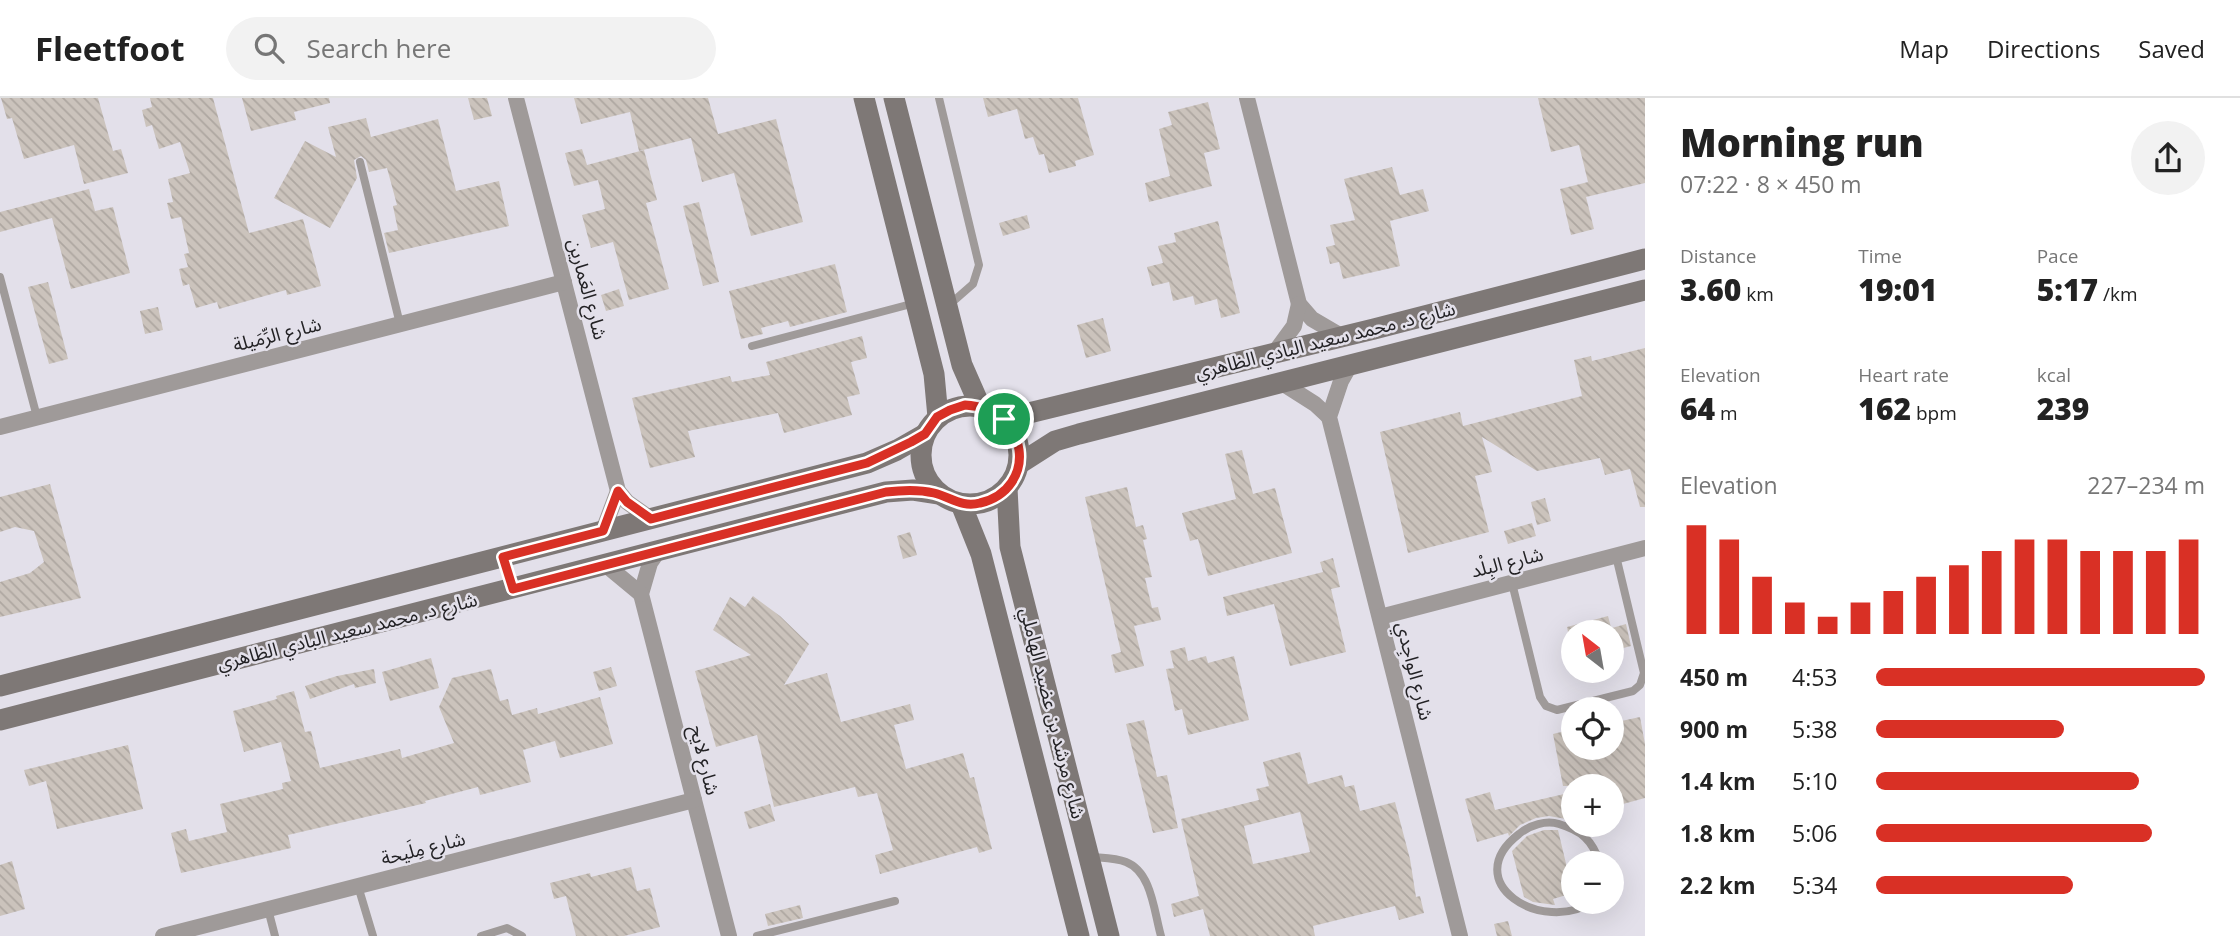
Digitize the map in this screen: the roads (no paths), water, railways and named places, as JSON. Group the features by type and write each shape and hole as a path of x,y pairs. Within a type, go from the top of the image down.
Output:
{"street":[{"name":"شارع العَمارين","path":"516,98 618,491"},
{"path":"864,98 934,374 931,426 920,456 923,470 929,483 939,494 961,504 978,504 994,498 1007,488 1019,464 1017,439 1004,419 980,406 965,405 950,410 931,426"},
{"path":"894,98 962,365 980,406"},
{"path":"1252,99 1299,304 1294,326 1275,352"},
{"name":"شارع د. محمد سعيد البادي الظاهري","path":"1004,419 1374,329 1645,259"},
{"name":"شارع الرِّمَيلة","path":"0,427 564,282"},
{"name":"شارع د. محمد سعيد البادي الظاهري","path":"1019,464 1055,441 1645,289"},
{"path":"1299,304 1312,319 1341,336"},
{"path":"1374,329 1383,331 1390,339 1390,346 1379,357"},
{"path":"1282,383 1307,398 1329,417 1350,365"},
{"name":"شارع الواجِدي","path":"1329,417 1460,936"},
{"name":"شارع د. محمد سعيد البادي الظاهري","path":"0,687 867,463 897,450 931,426"},
{"name":"شارع مرشد بن عضيد الهاملي","path":"1007,488 1010,547 1109,936"},
{"name":"شارع د. محمد سعيد البادي الظاهري","path":"0,720 886,492 913,490 939,494"},
{"path":"618,491 627,502 651,519"},
{"path":"603,531 618,491"},
{"name":"شارع مرشد بن عضيد الهاملي","path":"961,504 981,554 1079,936"},
{"name":"شارع البِلْد","path":"1380,617 1645,548"},
{"path":"606,565 641,594 650,563 659,550"},
{"path":"503,557 513,589"},
{"name":"شارع لايح","path":"641,594 729,936"},
{"name":"شارع مِلَيحة","path":"163,936 694,800"}],"lane":[{"path":"939,98 979,265 972,284 947,306"},
{"path":"360,162 400,324"},
{"path":"0,277 37,417"},
{"path":"752,346 916,303"},
{"path":"1512,583 1540,697 1546,706 1557,710 1633,691 1640,685 1644,673 1616,556"},
{"path":"1506,902 1499,891 1497,866 1507,843 1528,827 1552,822 1576,829 1596,851"},
{"path":"1089,856 1128,863 1141,872 1148,886 1161,936"},
{"path":"358,886 373,936"},
{"path":"757,936 895,901"},
{"path":"268,909 275,936"},
{"path":"1571,921 1584,914"},
{"path":"481,936 508,928 522,936"}]}
